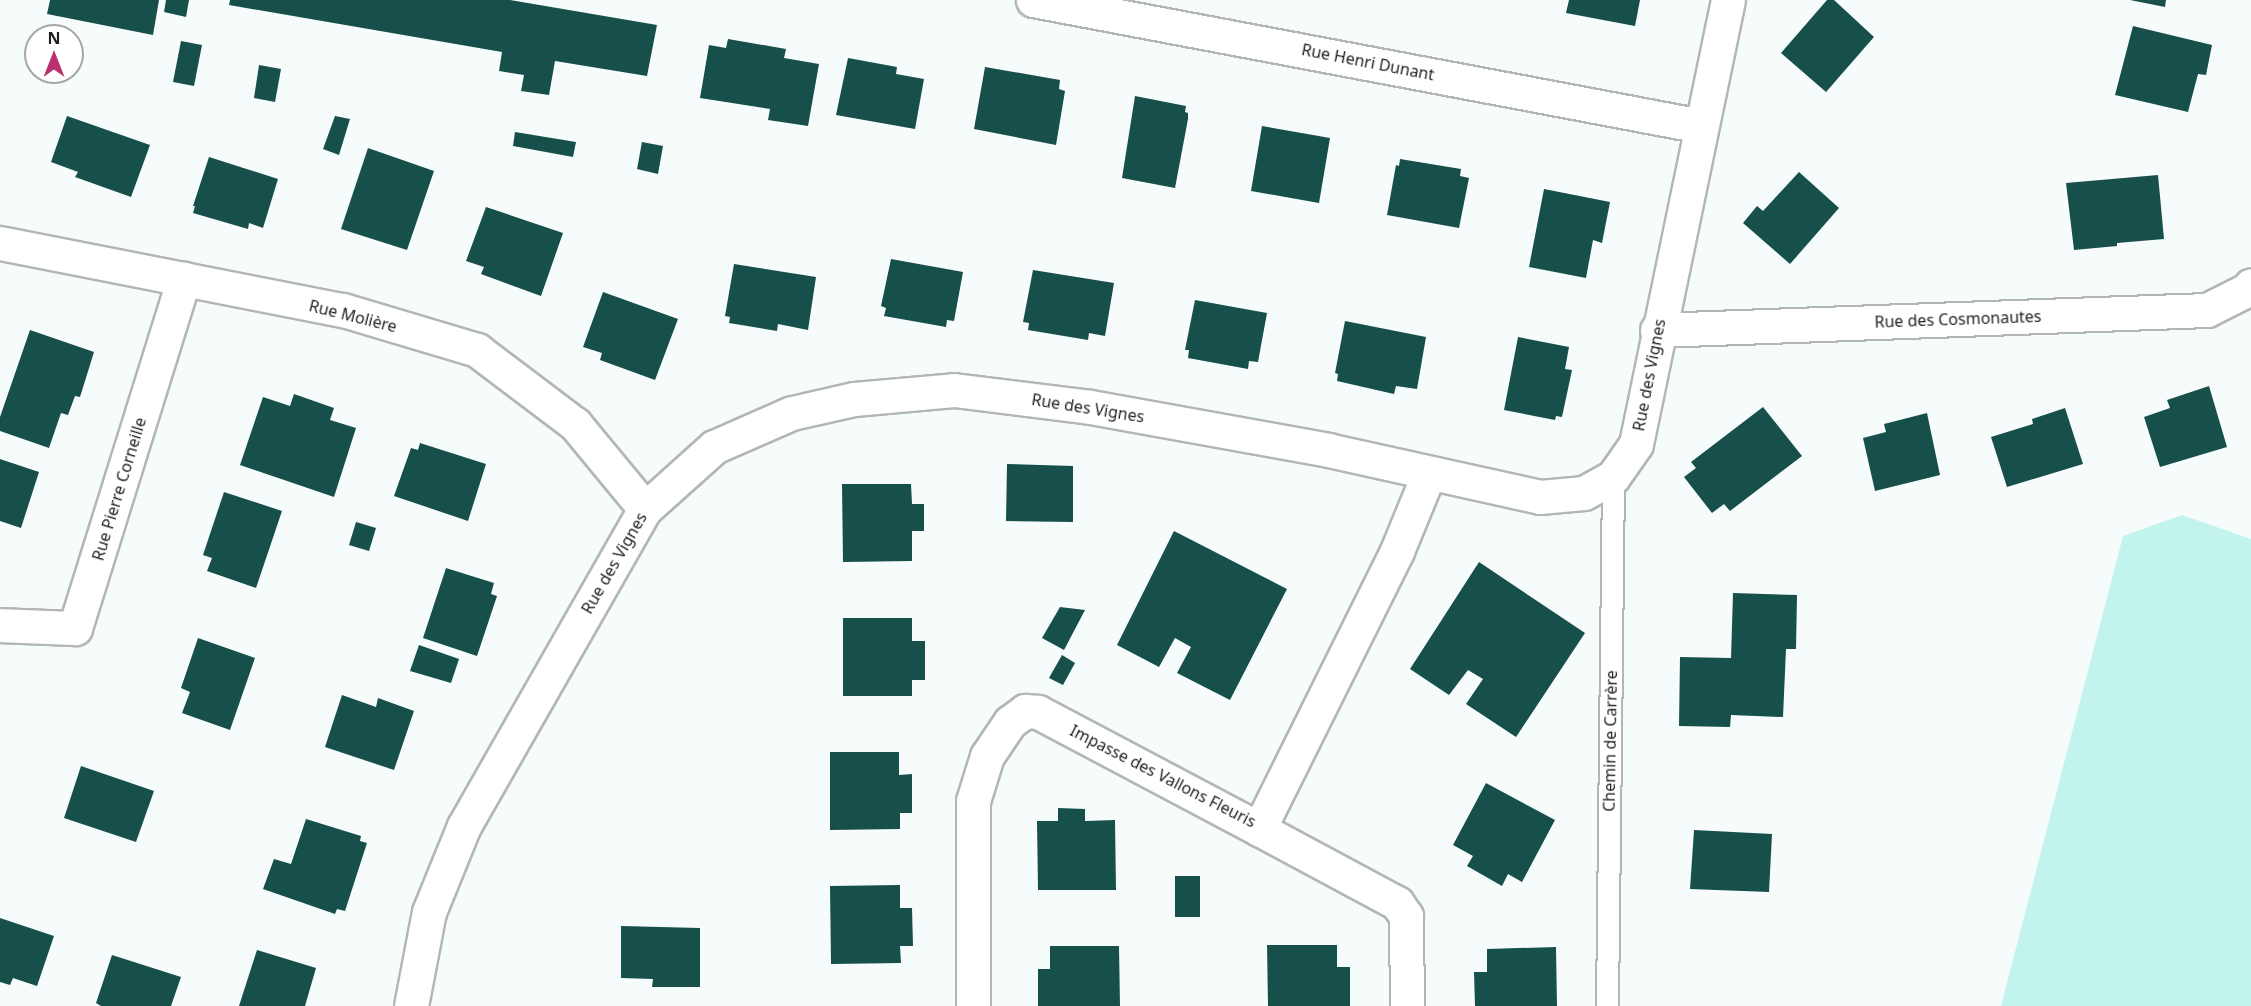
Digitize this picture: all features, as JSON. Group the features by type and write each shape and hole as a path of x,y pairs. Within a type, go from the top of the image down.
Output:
{"street":[{"name":"Rue Henri Dunant","path":"1033,0 1150,10 1701,126"},
{"name":"Rue des Vignes","path":"411,1006 429,912 464,825 645,509 714,447 792,413 854,399 954,390 1101,409 1328,450 1540,497 1584,493 1613,477 1636,444 1657,330 1728,0"},
{"name":"Rue Molière","path":"0,243 343,310 477,350 575,424 645,509"},
{"name":"Rue Pierre Corneille","path":"0,625 75,628 184,279"},
{"name":"Rue des Cosmonautes","path":"1657,330 2207,310 2247,290 2251,285"},
{"name":"Impasse des Vallons Fleuris","path":"973,1006 973,801 987,756 1010,722 1025,711 1038,712 1259,829 1397,551 1429,473"},
{"path":"1259,829 1397,903 1406,916 1407,1006"}],"lane":[{"name":"Chemin de Carrère","path":"1607,1006 1613,477"}],"shaded area":[{"path":"2182,515 2251,539 2251,1006 2001,1006 2123,536"}],"building":[{"path":"50,0 159,0 153,35 47,14"},
{"path":"166,0 189,0 186,17 164,12"},
{"path":"230,0 510,0 657,25 647,76 555,61 549,95 521,91 524,75 499,71 502,52 229,5"},
{"path":"1569,0 1640,0 1635,26 1566,13"},
{"path":"1827,0 1834,0 1874,37 1826,92 1781,53"},
{"path":"2130,0 2166,0 2165,7"},
{"path":"2133,26 2212,45 2206,75 2198,74 2188,112 2115,95"},
{"path":"728,39 786,49 784,58 819,64 808,126 768,120 770,109 700,98 709,45 726,48"},
{"path":"181,41 202,45 194,86 173,82"},
{"path":"848,58 897,67 896,74 924,79 915,129 836,115"},
{"path":"259,65 281,69 275,102 254,98"},
{"path":"985,67 1060,80 1059,89 1065,91 1056,145 974,129"},
{"path":"1135,96 1186,106 1185,112 1188,113 1188,119 1175,188 1122,178"},
{"path":"67,116 150,145 131,197 75,177 78,172 51,162"},
{"path":"335,116 350,119 339,155 323,149"},
{"path":"1262,126 1330,138 1319,203 1251,191"},
{"path":"515,132 576,142 573,157 513,146"},
{"path":"642,142 663,146 658,174 637,169"},
{"path":"368,148 434,171 407,250 341,229"},
{"path":"209,157 278,179 263,228 249,223 248,229 193,213 195,206 193,206"},
{"path":"1400,159 1461,169 1460,176 1469,178 1459,228 1387,215 1396,165 1399,166"},
{"path":"1799,172 1839,208 1790,264 1743,223 1757,206 1763,211"},
{"path":"2158,175 2164,239 2074,250 2066,183"},
{"path":"1544,189 1610,202 1602,243 1593,240 1586,278 1529,267"},
{"path":"486,207 563,233 541,296 481,274 484,267 466,261"},
{"path":"891,259 963,272 954,321 947,320 946,327 884,316 886,308 881,306"},
{"path":"734,264 816,277 808,330 778,324 777,331 729,323 730,317 725,316"},
{"path":"1033,270 1114,283 1105,336 1089,333 1088,340 1028,330 1029,323 1023,322"},
{"path":"603,292 678,319 655,380 600,360 602,353 583,347"},
{"path":"1195,300 1267,313 1258,362 1249,361 1248,369 1188,358 1189,350 1185,350"},
{"path":"1345,321 1426,337 1417,389 1396,386 1394,394 1337,381 1338,374 1335,373"},
{"path":"30,330 94,352 80,397 75,396 68,415 61,413 49,448 0,431 0,417"},
{"path":"1518,337 1569,347 1565,369 1572,370 1562,417 1556,416 1555,420 1504,410"},
{"path":"2209,386 2227,447 2160,467 2144,417 2170,408 2167,400"},
{"path":"294,394 334,408 330,420 356,428 334,497 240,465 263,397 290,406"},
{"path":"1763,407 1802,456 1730,511 1724,504 1712,513 1684,477 1696,468 1691,462"},
{"path":"2065,408 2083,464 2007,487 1991,437 2033,424 2032,419"},
{"path":"1927,413 1940,475 1875,491 1863,438 1886,432 1884,424"},
{"path":"420,443 486,464 468,521 394,496 411,448 418,450"},
{"path":"0,459 39,472 21,528 0,521"},
{"path":"1007,464 1073,466 1073,522 1006,521"},
{"path":"842,484 911,484 912,504 924,504 924,531 912,531 912,561 843,562"},
{"path":"224,492 282,511 256,588 207,571 212,558 203,555"},
{"path":"356,522 376,528 369,551 349,545"},
{"path":"1174,531 1287,589 1230,700 1177,673 1191,647 1175,638 1159,667 1117,645"},
{"path":"1479,562 1585,633 1516,737 1466,704 1483,679 1468,670 1449,695 1410,669"},
{"path":"446,568 494,583 491,594 497,596 477,656 423,638"},
{"path":"1733,593 1797,595 1796,649 1786,649 1783,717 1731,715 1730,727 1679,726 1680,657 1731,658"},
{"path":"1060,607 1085,610 1064,650 1042,638"},
{"path":"843,618 912,618 912,641 925,641 925,680 912,680 912,696 843,696"},
{"path":"198,638 255,658 230,730 182,713 190,692 181,688"},
{"path":"419,645 459,659 451,683 410,671"},
{"path":"1062,655 1075,663 1063,685 1049,678"},
{"path":"342,695 376,707 378,698 414,711 394,770 325,747"},
{"path":"830,752 899,752 899,775 912,774 912,813 900,813 900,829 830,830"},
{"path":"81,766 154,791 136,842 64,818"},
{"path":"1486,783 1555,820 1522,882 1508,874 1502,886 1467,866 1473,856 1453,845"},
{"path":"1058,808 1085,809 1085,821 1115,820 1116,890 1038,890 1037,821 1058,821"},
{"path":"306,819 361,836 360,841 367,843 345,911 337,909 335,914 263,889 274,859 291,864"},
{"path":"1694,830 1772,834 1769,892 1690,889"},
{"path":"1175,876 1200,876 1200,917 1175,917"},
{"path":"900,885 900,908 912,908 913,946 900,946 901,963 831,964 830,886"},
{"path":"0,918 54,936 37,986 13,978 10,985 0,982"},
{"path":"621,926 700,928 700,987 652,987 653,979 621,978"},
{"path":"1267,945 1337,945 1337,967 1350,967 1350,1006 1268,1006"},
{"path":"1050,946 1119,946 1120,1006 1038,1006 1038,969 1050,969"},
{"path":"1556,947 1557,1006 1475,1006 1474,972 1487,972 1487,949"},
{"path":"257,950 316,968 305,1006 239,1006"},
{"path":"112,955 181,977 171,1006 101,1006 96,1003"}]}
